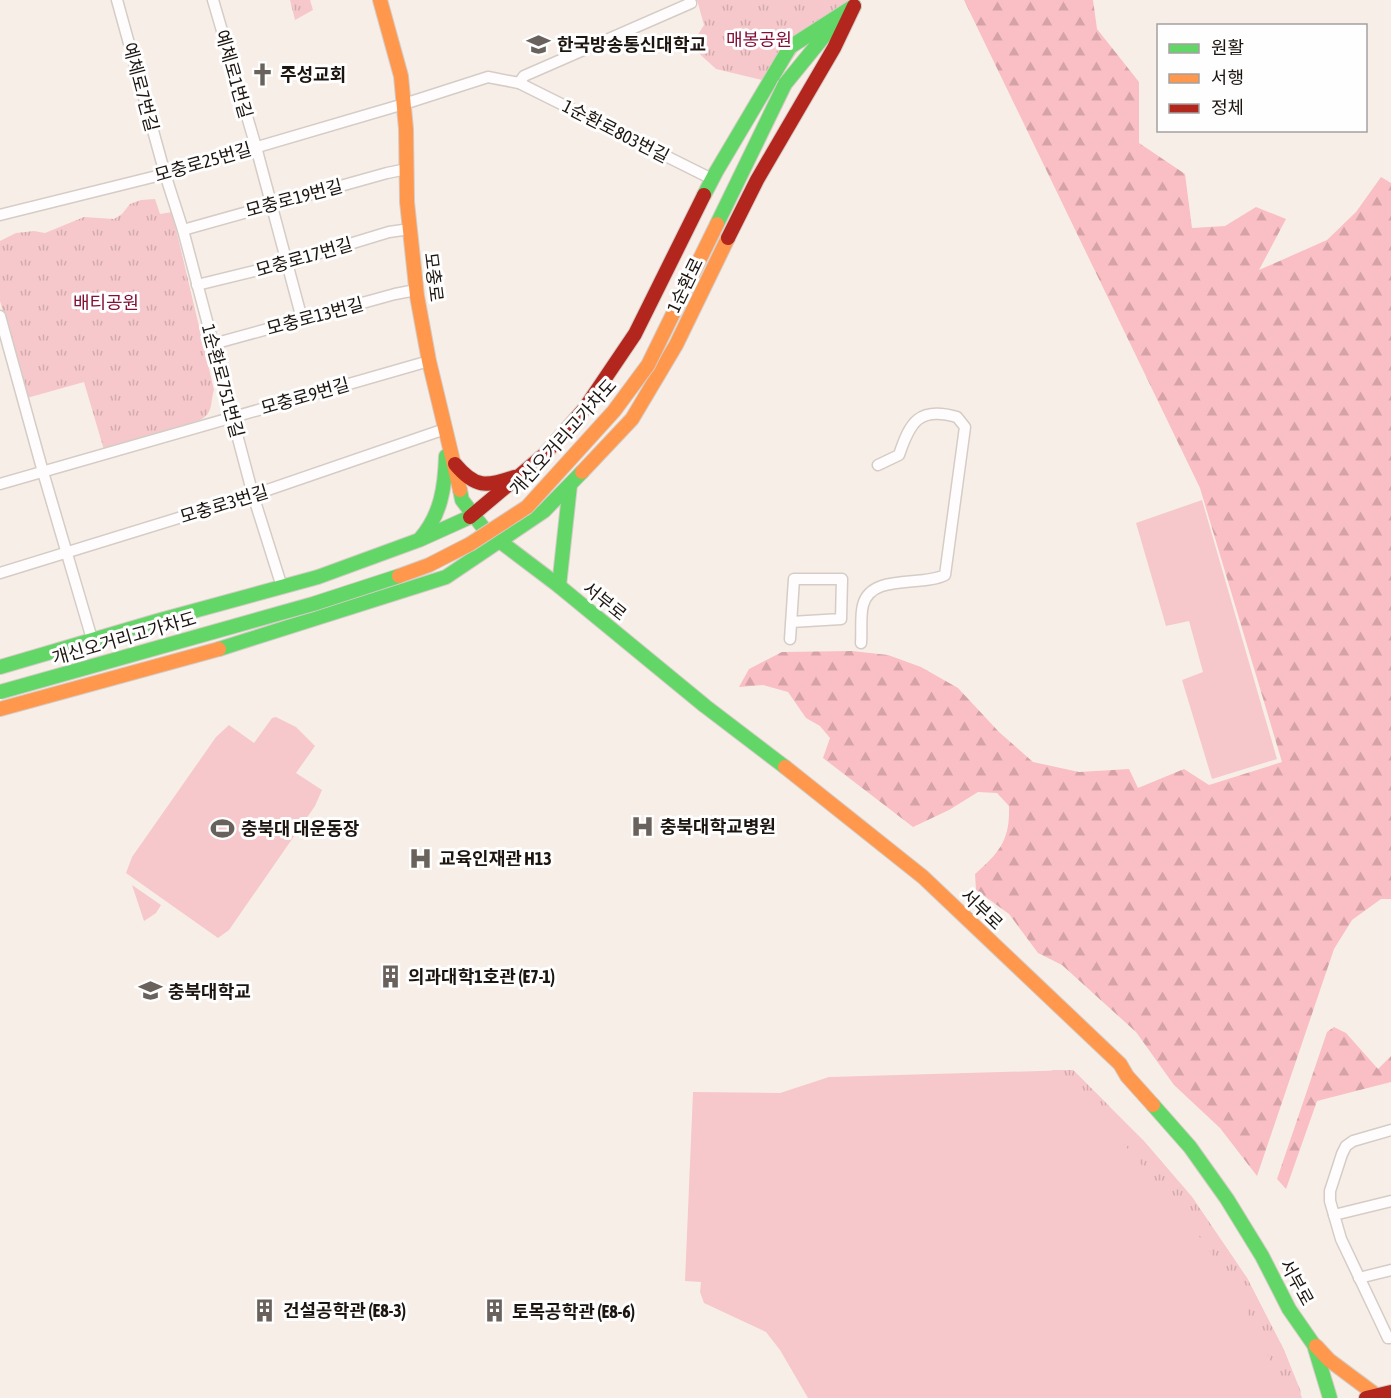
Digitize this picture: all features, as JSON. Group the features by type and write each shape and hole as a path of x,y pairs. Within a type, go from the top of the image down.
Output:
{"main road":[{"name":"모충로","path":"380,0 400,66 410,229 416,290 429,361 462,500 486,530 500,541"},
{"name":"개신오거리고가차도","path":"0,692 380,583 429,565 460,549 527,507 614,411 648,364 785,84 833,25 858,3"},
{"path":"0,668 92,639 318,577 419,540 474,515 544,454 585,408 635,334 712,179 790,47 858,3"},
{"name":"1순환로","path":"0,709 250,641 446,577 544,511 632,419 676,345 757,180 858,3"},
{"path":"419,540 436,519 441,505 445,486 445,429"},
{"path":"453,460 466,477 475,484 500,483 523,473"},
{"path":"559,586 570,485"},
{"name":"서부로","path":"500,541 923,877 1120,1065 1126,1077 1190,1147 1227,1199 1262,1256 1289,1309 1314,1345 1330,1398"},
{"path":"1314,1345 1372,1397 1391,1392"}],"street":[{"name":"예체로7번길","path":"117,0 165,174"},
{"name":"예체로1번길","path":"213,0 256,147 302,319"},
{"path":"519,83 524,76 691,3 690,0"},
{"name":"1순환로803번길","path":"404,104 488,77 519,83 712,179"},
{"name":"모충로25번길","path":"0,215 165,174 404,104"},
{"name":"모충로19번길","path":"183,230 271,204 407,169"},
{"name":"1순환로751번길","path":"165,174 183,230 252,495 282,587"},
{"name":"모충로17번길","path":"197,285 389,232 410,229"},
{"name":"모충로13번길","path":"213,344 416,290"},
{"path":"0,316 92,639"},
{"name":"모충로9번길","path":"0,484 429,361"},
{"path":"861,643 863,605 870,592 898,582 935,580 945,575 964,427 957,417 932,412 918,418 907,430 899,455 878,465"},
{"name":"모충로3번길","path":"0,573 252,495 445,429"},
{"path":"790,639 791,622 794,579 842,579 841,619 791,622"},
{"path":"1390,1338 1341,1239 1330,1191 1346,1146 1353,1141 1391,1130"},
{"path":"1334,1215 1391,1201"},
{"path":"1359,1278 1391,1270"}],"green space":[{"path":"290,0 310,0 313,10 295,20"},
{"name":"매봉공원","path":"697,0 851,0 801,47 775,83 716,69 691,46 704,25"},
{"path":"964,0 1093,0 1097,29 1139,82 1139,143 1185,174 1192,228 1225,226 1256,207 1286,219 1259,270 1327,240 1356,212 1381,177 1391,183 1391,899 1381,899 1352,920 1334,949 1257,1176 1220,1128 1174,1085 1136,1032 1062,965 1038,953 1009,914 976,890 975,874 997,852 1008,828 1009,806 997,793 978,792 949,810 913,827 823,758 830,738 820,726 806,718 788,692 763,685 739,687 749,669 782,652 852,651 888,655 921,667 958,688 999,732 1033,762 1079,772 1129,769 1138,788 1184,769 1209,785 1282,762 1200,488"},
{"name":"배티공원","path":"155,199 160,214 172,212 214,390 211,407 208,414 200,420 104,450 84,382 27,398 0,301 0,241 16,233 34,231 45,233 84,217 114,219 122,214 130,204"},
{"path":"1202,500 1277,759 1212,779 1182,680 1203,672 1189,621 1166,626 1136,523"},
{"path":"276,717 296,727 315,746 296,773 322,790 315,806 229,930 218,938 126,873 132,857 216,737 229,725 254,743 272,718"},
{"path":"132,885 161,905 156,913 144,921"},
{"path":"1334,1027 1346,1033 1378,1069 1391,1056 1391,1082 1317,1101 1286,1189 1277,1179 1327,1032"},
{"path":"1052,1070 1073,1070 1109,1106 1107,1121 1103,1124 1052,1073"},
{"path":"1073,1070 1143,1140 1192,1197 1247,1278 1284,1350 1302,1398 808,1398 780,1350 766,1332 704,1303 700,1292 701,1282 685,1281 693,1092 780,1093 829,1077"},
{"path":"1124,1139 1143,1140 1192,1197 1247,1278 1284,1350 1301,1392 1298,1398 1286,1398 1259,1336 1229,1279 1182,1212 1121,1141"}],"traffic: fast":[{"path":"704,195 790,47 854,6"},
{"path":"785,84 834,24"},
{"path":"717,224 785,84"},
{"path":"420,539 437,510 444,479 446,456"},
{"path":"219,649 446,577 544,511 582,472"},
{"path":"559,586 570,485"},
{"path":"460,490 462,500 485,530 559,586 705,706 785,767"},
{"path":"0,667 318,577 419,540 470,517"},
{"path":"0,692 313,604 399,576"},
{"path":"1153,1105 1190,1147 1227,1199 1262,1256 1289,1309 1314,1345 1330,1398"}],"traffic: slow":[{"path":"380,0 401,76 406,129 407,202 417,296 429,361 460,490"},
{"path":"399,576 429,565 470,544 527,507 614,411 648,365 717,224"},
{"path":"582,472 632,419 676,345 728,238"},
{"path":"0,709 219,649"},
{"path":"785,767 923,877 1120,1064 1127,1076 1153,1105"},
{"path":"1316,1346 1329,1360 1376,1395"}],"traffic: jam":[{"path":"728,238 757,180 834,48 854,6"},
{"path":"470,517 545,454 585,408 635,334 704,195"},
{"path":"455,464 469,478 481,483 496,483 514,477"},
{"path":"1366,1398 1391,1392"}],"place":[{"name":"한국방송통신대학교","path":"539,44"},
{"name":"주성교회","path":"262,74"},
{"name":"충북대학교병원","path":"642,826"},
{"name":"충북대 대운동장","path":"223,828"},
{"name":"교육인재관 H13","path":"421,858"},
{"name":"의과대학1호관 (E7-1)","path":"390,976"},
{"name":"충북대학교","path":"150,991"},
{"name":"건설공학관 (E8-3)","path":"265,1310"},
{"name":"토목공학관 (E8-6)","path":"494,1311"}]}
